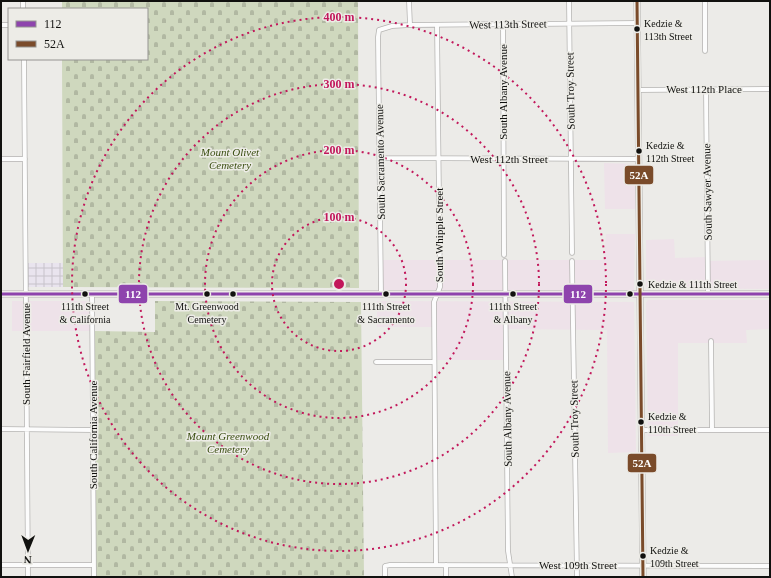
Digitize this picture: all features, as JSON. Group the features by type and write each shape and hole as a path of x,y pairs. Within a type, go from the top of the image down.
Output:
{"main road":[{"path":"637,1 642,577"},
{"path":"1,294 770,294"}],"street":[{"path":"409,1 410,25"},
{"name":"South Troy Street","path":"570,1 572,253"},
{"path":"705,1 705,51"},
{"name":"West 113th Street","path":"379,30 392,26 410,25 637,23"},
{"name":"South Albany Avenue","path":"503,24 504,255"},
{"name":"South Whipple Street","path":"436,565 434,302 440,287 437,25"},
{"name":"South Sacramento Avenue","path":"379,30 381,294"},
{"name":"South Fairfield Avenue","path":"24,60 28,577"},
{"name":"South Sawyer Avenue","path":"706,89 708,294"},
{"name":"West 112th Place","path":"638,90 770,89"},
{"name":"West 112th Street","path":"380,158 638,159"},
{"path":"1,159 25,159"},
{"name":"South Albany Avenue","path":"505,261 508,543 512,577"},
{"name":"South Troy Street","path":"572,261 577,577"},
{"name":"South California Avenue","path":"92,294 94,577"},
{"path":"711,341 712,430"},
{"path":"376,362 434,362"},
{"path":"1,429 93,430"},
{"path":"641,430 770,430"},
{"path":"1,565 94,565"},
{"name":"West 109th Street","path":"385,577 385,566 390,565 770,566"},
{"path":"446,565 446,577"}],"shaded area":[{"path":"604,163 635,164 635,209 605,209"},
{"path":"606,234 635,234 634,290 383,290 383,260 604,260"},
{"path":"674,239 675,258 707,257 707,261 770,260 770,289 646,288 646,240"},
{"path":"24,263 63,263 63,287 24,287"},
{"path":"648,300 770,300 770,329 746,330 747,343 678,343 678,436 648,436 646,303"},
{"path":"12,301 94,301 94,331 12,331"},
{"path":"377,301 634,302 636,452 608,453 607,330 505,329 506,360 435,360 434,327 377,327"}],"green space":[{"name":"Mount Olivet Cemetery","path":"62,1 358,1 359,288 63,287 62,60 148,60 148,8 62,8"},
{"name":"Mount Greenwood Cemetery","path":"155,301 361,302 364,577 96,577 94,331 155,332"}],"transit line":[{"name":"52A","path":"637,1 643,577"},
{"name":"112","path":"1,294 770,294"}],"place":[{"name":"Kedzie & 113th Street","path":"637,29"},
{"name":"Kedzie & 112th Street","path":"639,151"},
{"name":"Kedzie & 111th Street","path":"640,284"},
{"name":"111th Street & California","path":"85,294"},
{"name":"Mt. Greenwood Cemetery","path":"207,294"},
{"name":"111th Street & Sacramento","path":"386,294"},
{"name":"111th Street & Albany","path":"513,294"},
{"name":"Kedzie & 110th Street","path":"641,422"},
{"name":"Kedzie & 109th Street","path":"643,556"}]}
